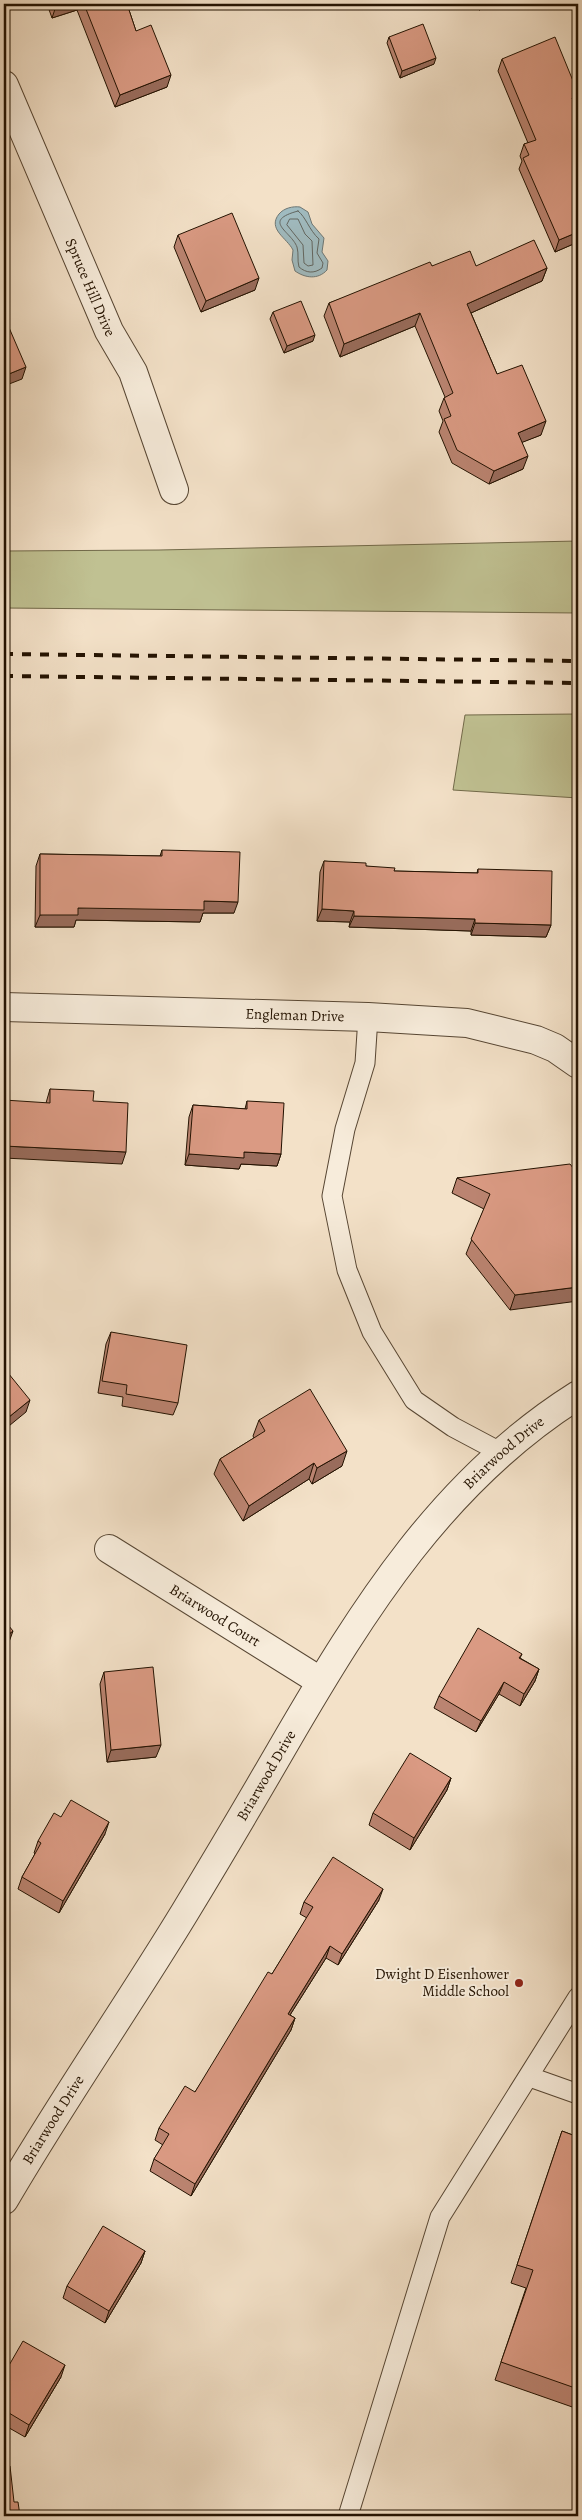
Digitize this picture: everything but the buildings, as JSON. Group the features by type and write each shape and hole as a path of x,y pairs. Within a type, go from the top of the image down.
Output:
{"street":[{"name":"Spruce Hill Drive","path":"4,85 109,331 133,372 174,490"},
{"name":"Engleman Drive","path":"4,1007 425,1020 490,1026 549,1045 578,1064"},
{"name":"Briarwood Drive","path":"6,2191 184,1914 320,1681 367,1608 414,1543 458,1493 500,1452 549,1413 578,1395"},
{"name":"Briarwood Court","path":"109,1549 320,1681"}],"lane":[{"path":"368,1018 365,1063 345,1130 332,1196 347,1270 372,1332 414,1400 453,1427 500,1452"},
{"path":"348,2516 440,2217 530,2077 578,1997"},
{"path":"530,2077 578,2094"}],"green space":[{"path":"578,541 578,613 4,608 4,551 159,550"},
{"path":"578,714 578,798 453,790 465,715"}],"water":[{"path":"300,207 308,212 312,224 324,238 322,252 328,261 327,270 316,277 303,275 295,271 292,260 293,250 279,233 275,224 276,219 283,210"}],"railway":[{"path":"4,654 578,661"},
{"path":"4,676 578,683"}],"place":[{"name":"Dwight D Eisenhower Middle School","path":"519,1983"}]}
